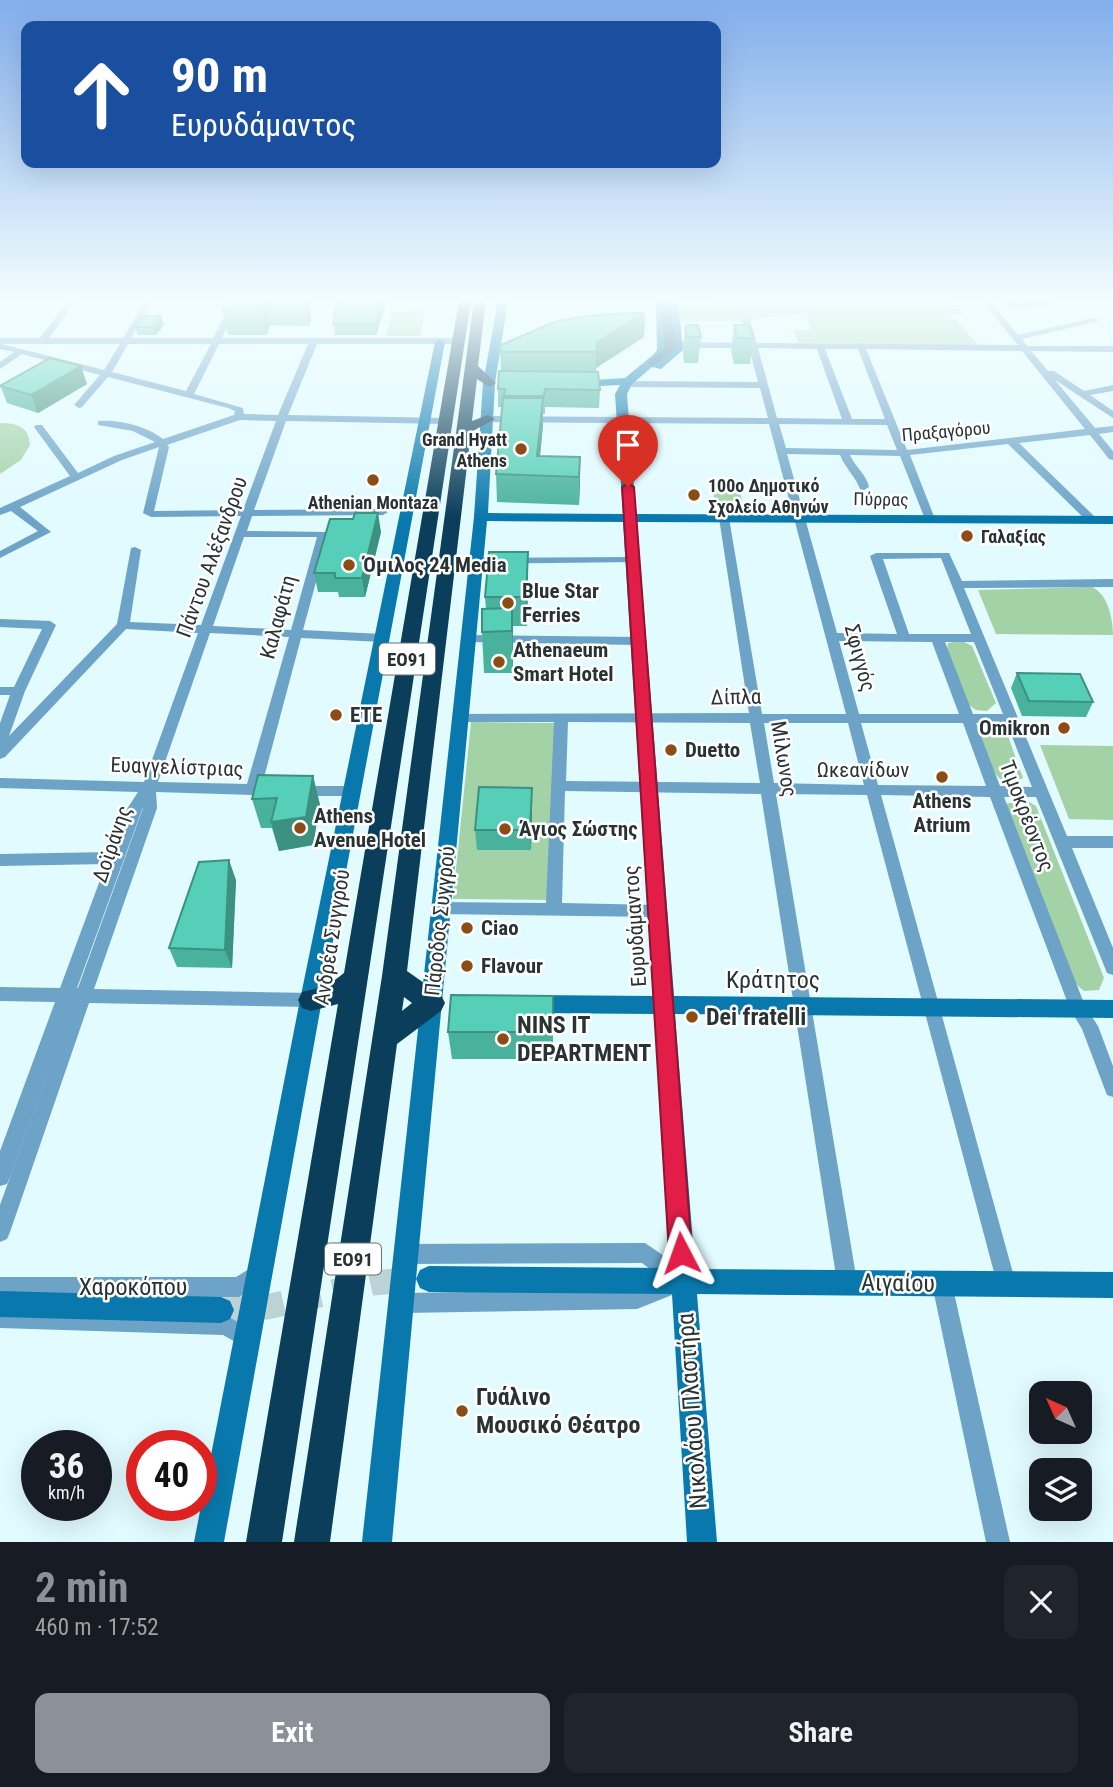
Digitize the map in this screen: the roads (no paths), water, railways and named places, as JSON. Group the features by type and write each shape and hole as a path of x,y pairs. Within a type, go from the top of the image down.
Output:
{"highway":[{"name":"Ανδρέα Συγγρού","path":"312,1542 394,976 454,425 451,373"},
{"name":"Ανδρέα Συγγρού","path":"264,1542 355,979 454,425 469,373"},
{"path":"480,373 496,383"},
{"path":"454,425 488,419"},
{"path":"385,1038 432,1003 394,976"},
{"path":"311,1000 333,995 355,979"},
{"path":"311,1000 332,1004 349,1017"}],"street":[{"path":"102,373 236,407 240,410 239,417"},
{"path":"189,394 200,373"},
{"name":"Πάντου Αλέξανδρου","path":"149,786 300,373"},
{"path":"209,1542 382,638 425,421 440,373"},
{"name":"Πάροδος Συγγρού","path":"377,1542 477,561 488,419 497,373"},
{"path":"626,384 640,373"},
{"path":"626,384 648,373"},
{"name":"Σφιγγός","path":"761,373 1006,1284"},
{"path":"830,373 848,422"},
{"path":"871,373 930,519"},
{"path":"1044,373 1113,457"},
{"path":"1050,373 1113,415"},
{"path":"79,405 106,374"},
{"path":"558,384 764,385"},
{"name":"Ευρυδάμαντος","path":"626,384 621,391 683,1281"},
{"path":"1082,394 1113,388"},
{"path":"0,512 75,476 161,442 239,417 425,421 454,425"},
{"path":"488,419 891,422"},
{"path":"101,423 146,432 161,442 163,453 148,513 383,512"},
{"path":"39,427 75,476"},
{"name":"Πραξαγόρου","path":"782,451 904,453 1113,429"},
{"path":"1012,442 1092,520"},
{"path":"844,452 850,468 863,481 864,487"},
{"path":"0,555 45,532 12,506"},
{"name":"Πύρρας","path":"481,517 1113,520"},
{"name":"Μίλωνος","path":"724,518 847,1282"},
{"name":"Καλαφάτη","path":"241,534 323,534 253,790"},
{"path":"0,754 123,625 135,550"},
{"name":"Τιμοκρέοντος","path":"904,637 876,556 945,555 1113,968"},
{"path":"477,561 633,560"},
{"path":"957,585 1113,583"},
{"path":"0,623 50,625 18,691 0,742"},
{"path":"123,625 382,638"},
{"path":"832,637 979,638"},
{"name":"Τιμοκρέοντος","path":"937,638 1078,1009 1089,1026 1113,1089"},
{"path":"469,639 638,641"},
{"path":"0,691 18,691"},
{"name":"Δίπλα","path":"460,717 1012,719"},
{"path":"554,909 561,717"},
{"name":"Ευαγγελίστριας","path":"0,783 352,791"},
{"name":"Δοϊράνης","path":"0,1232 117,858 134,809 149,786"},
{"name":"Δοϊράνης","path":"0,1177 4,1154 75,995 150,808 149,786"},
{"name":"Ωκεανίδων","path":"559,786 1041,792"},
{"path":"1062,842 1113,842"},
{"path":"0,860 117,858"},
{"path":"441,908 657,911"},
{"path":"0,994 311,1000"},
{"path":"432,1003 459,1003"},
{"name":"Κράτητος","path":"513,1003 1113,1009"},
{"path":"407,1254 645,1253 683,1281"},
{"name":"Χαροκόπου","path":"0,1287 239,1287 260,1272"},
{"name":"Αιγαίου","path":"429,1279 1113,1285"},
{"name":"Αιγαίου","path":"402,1303 637,1299 683,1281"},
{"name":"Νικολάου Πλαστήρα","path":"683,1281 702,1542"},
{"path":"942,1284 998,1542"},
{"name":"Χαροκόπου","path":"0,1304 221,1310"},
{"name":"Χαροκόπου","path":"0,1318 226,1325 248,1338"}],"tunnel":[{"path":"221,1310 267,1307 372,1283 412,1280"}],"place":[{"name":"Grand Hyatt Athens","path":"521,449"},
{"name":"Athenian Montaza","path":"373,480"},
{"name":"100ο Δημοτικό Σχολείο Αθηνών","path":"694,495"},
{"name":"Γαλαξίας","path":"967,536"},
{"name":"Όμιλος 24 Media","path":"349,565"},
{"name":"Blue Star Ferries","path":"508,603"},
{"name":"Athenaeum Smart Hotel","path":"499,662"},
{"name":"ETE","path":"336,715"},
{"name":"Omikron","path":"1064,728"},
{"name":"Duetto","path":"671,750"},
{"name":"Athens Atrium","path":"942,777"},
{"name":"Athens Avenue Hotel","path":"300,828"},
{"name":"Άγιος Σώστης","path":"505,829"},
{"name":"Ciao","path":"467,928"},
{"name":"Flavour","path":"467,966"},
{"name":"Dei fratelli","path":"692,1017"},
{"name":"NINS IT DEPARTMENT","path":"503,1039"},
{"name":"Γυάλινο Μουσικό Θέατρο","path":"462,1411"}]}
